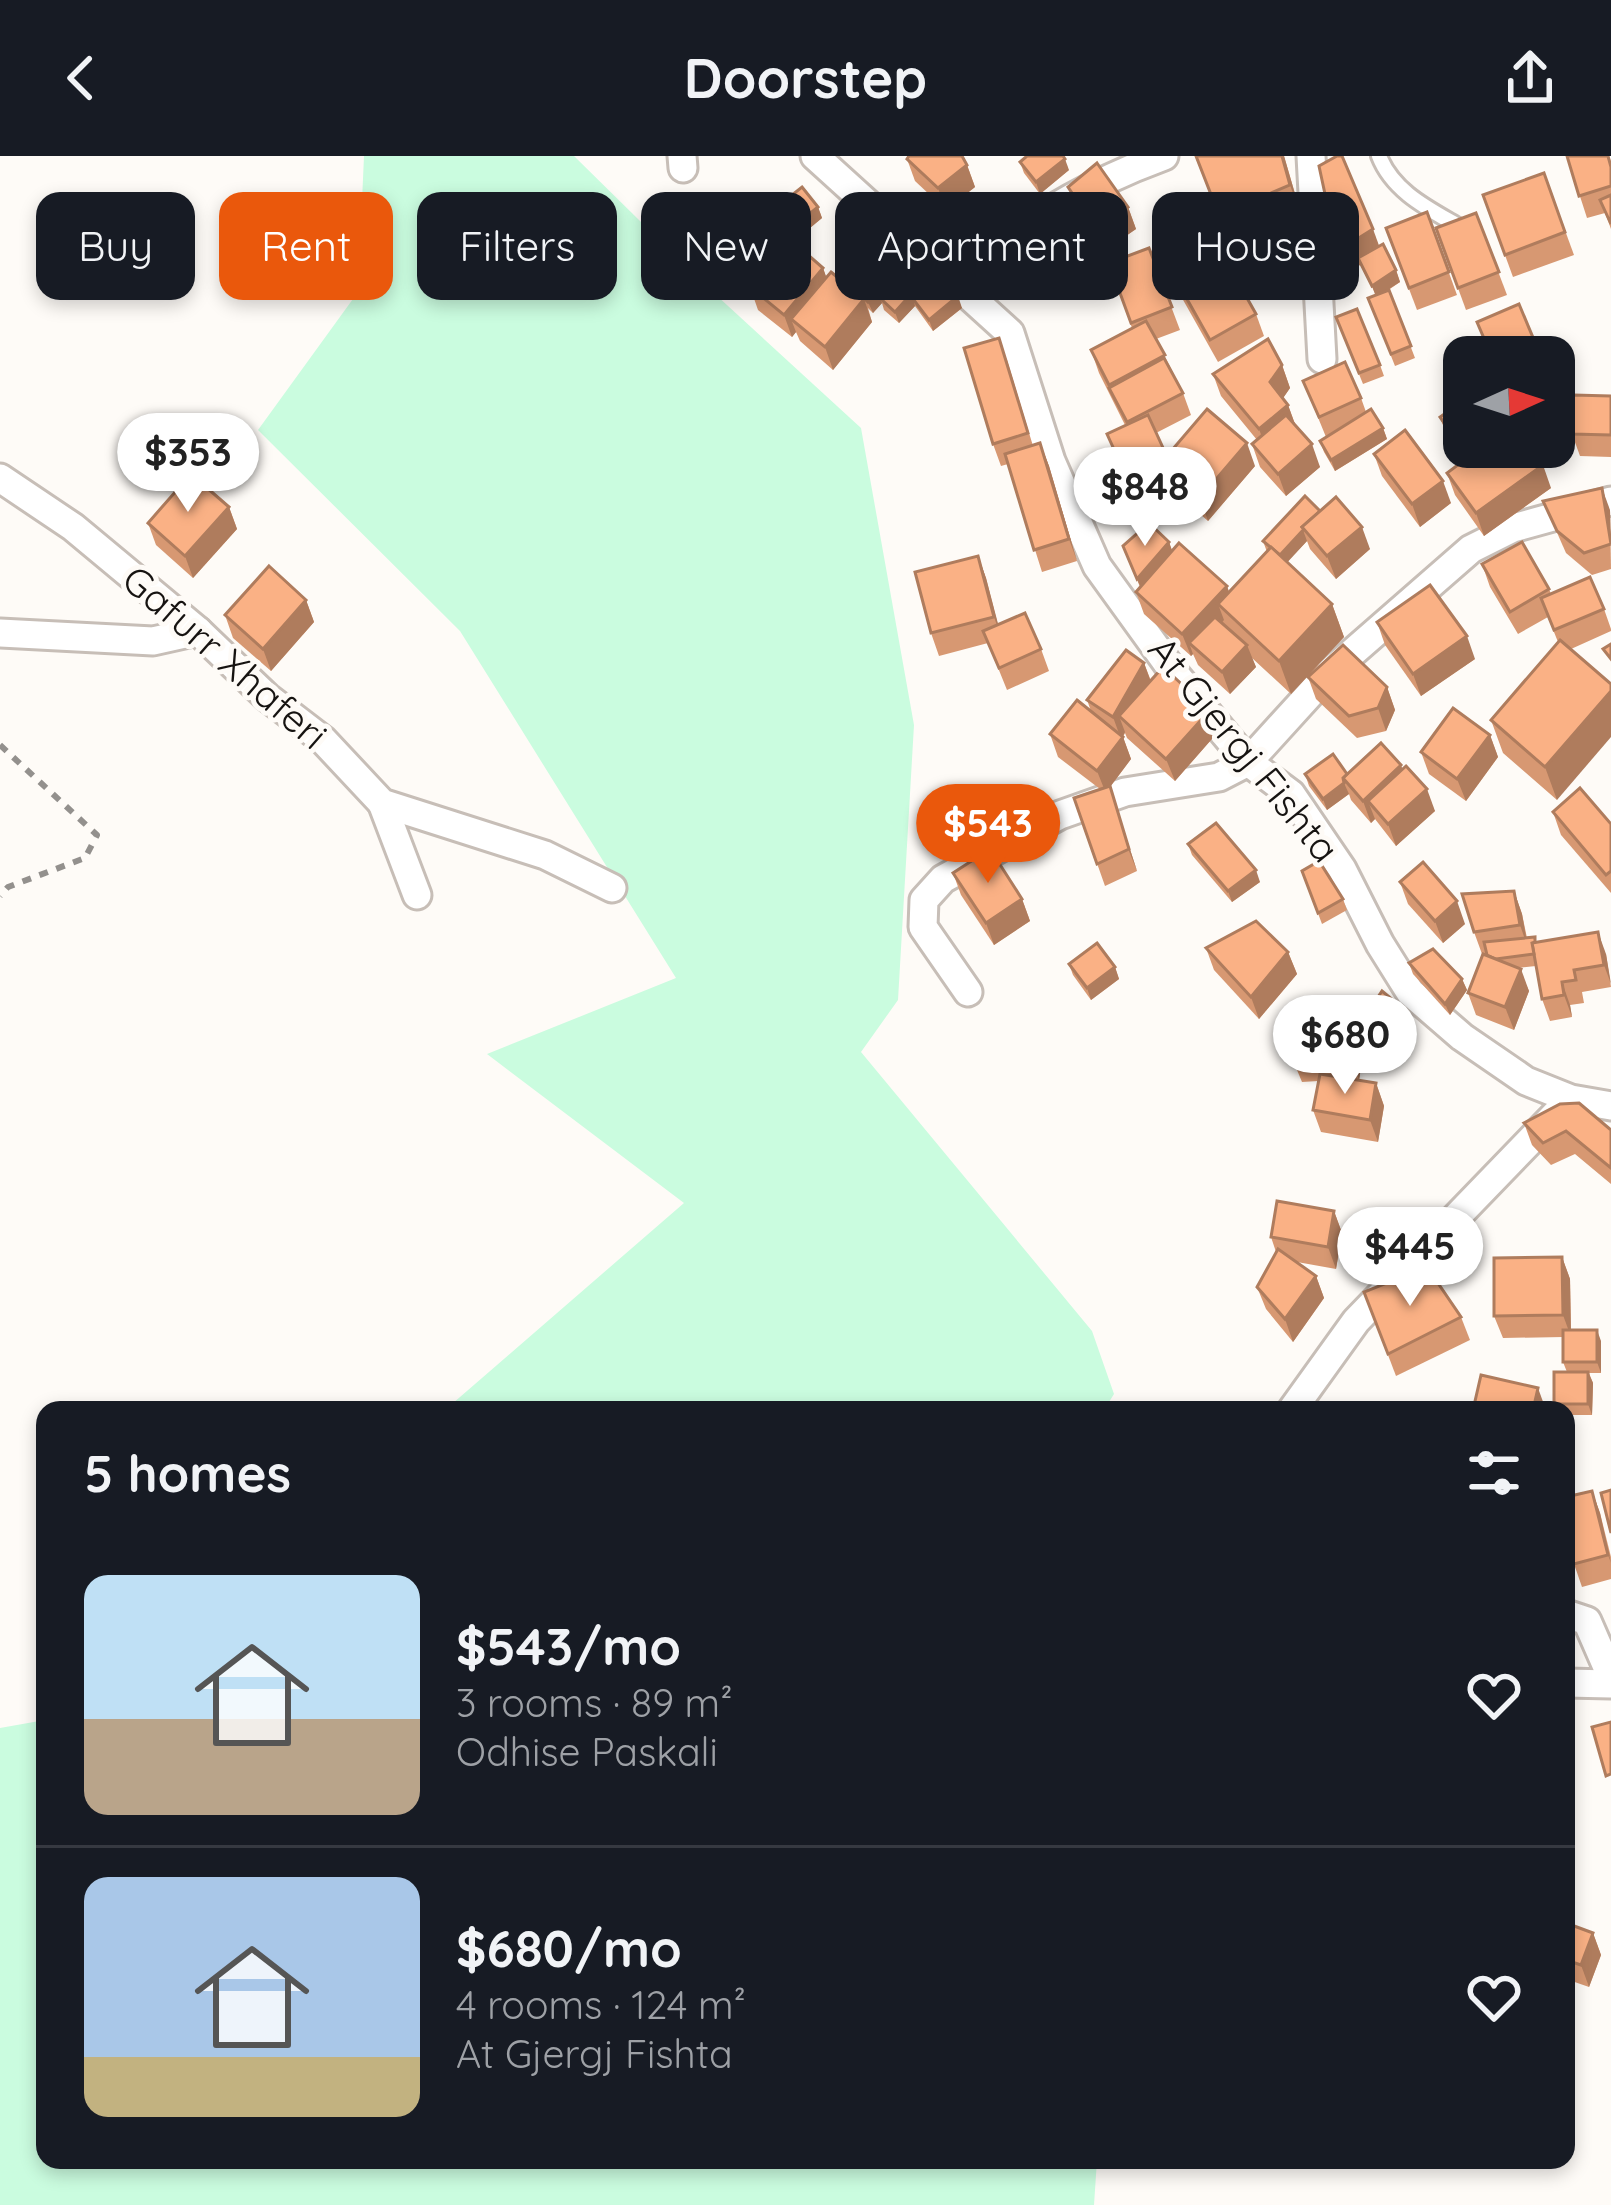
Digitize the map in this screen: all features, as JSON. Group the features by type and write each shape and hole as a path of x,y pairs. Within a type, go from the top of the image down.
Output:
{"street":[{"name":"At Gjergj Fishta","path":"814,156 854,192"},
{"path":"1080,192 1164,156"},
{"path":"1311,156 1322,359"},
{"name":"At Gjergj Fishta","path":"974,300 1010,332 1051,460 1097,566 1175,674 1248,762 1291,794 1411,992 1462,1037 1526,1081 1571,1099 1611,1106"},
{"name":"Gafurr Xhaferi","path":"0,478 73,527 323,740 382,803 417,895"},
{"path":"968,992 923,927 924,900 943,879 1060,815 1126,792 1219,777 1248,762 1329,673 1471,549 1513,528 1611,501"},
{"path":"0,633 153,641 198,631"},
{"name":"Gafurr Xhaferi","path":"382,803 545,855 612,888"},
{"path":"1298,1401 1356,1321 1571,1099"},
{"path":"1575,1617 1587,1621 1611,1680 1575,1682"}],"lane":[{"path":"1378,156 1412,199 1460,227"}],"path":[{"path":"0,745 97,835 85,858 8,887 0,896"}],"green space":[{"path":"364,156 574,156 611,192 417,192 417,300 617,300 617,198 641,222 641,300 722,300 861,428 914,725 898,1000 861,1052 1092,1331 1114,1394 1110,1401 455,1401 684,1203 487,1054 676,978 460,631 258,430 352,300 393,300 393,192 362,192"},
{"path":"36,1722 36,2169 1096,2169 1094,2205 0,2205 0,1728"}],"building":[{"path":"909,156 962,156 967,165 938,188"},
{"path":"1027,156 1065,159 1036,182 1020,162"},
{"path":"1196,156 1282,156 1290,185 1273,192 1210,192"},
{"path":"1342,156 1357,192 1325,192 1319,166"},
{"path":"1567,156 1608,156 1611,186 1579,196"},
{"path":"1097,163 1117,192 1071,192 1068,187"},
{"path":"1544,173 1565,232 1505,255 1483,195"},
{"path":"1611,195 1611,224 1600,200"},
{"path":"1359,196 1373,229 1359,238"},
{"path":"1427,212 1449,272 1409,288 1386,228"},
{"path":"1476,213 1499,272 1458,288 1436,228"},
{"path":"1383,244 1396,270 1372,286 1359,257"},
{"path":"1149,248 1152,300 1169,300 1172,307 1131,323 1123,300 1128,300 1128,256"},
{"path":"811,257 823,268 811,282"},
{"path":"831,272 835,300 863,300 825,347 791,319"},
{"path":"1389,290 1411,346 1391,354 1368,298"},
{"path":"766,300 796,300 784,315"},
{"path":"882,300 906,300 895,312"},
{"path":"914,300 953,300 929,320"},
{"path":"1188,300 1248,300 1256,314 1210,340"},
{"path":"1519,304 1532,336 1483,336 1477,322"},
{"path":"1357,309 1380,365 1359,373 1336,317"},
{"path":"1146,321 1165,355 1109,385 1091,350"},
{"path":"999,338 1028,433 993,444 964,348"},
{"path":"1268,339 1282,365 1270,382 1288,405 1259,429 1213,374"},
{"path":"1164,358 1183,393 1127,422 1109,388"},
{"path":"1345,362 1361,398 1319,417 1303,381"},
{"path":"1575,395 1611,396 1611,435 1575,434"},
{"path":"1207,409 1247,443 1200,498 1160,464"},
{"path":"1371,409 1383,428 1331,460 1320,441"},
{"path":"1148,415 1164,450 1123,469 1107,434"},
{"path":"1286,415 1312,444 1278,474 1252,444"},
{"path":"1405,430 1443,481 1412,504 1374,454"},
{"path":"1040,443 1069,539 1034,550 1005,454"},
{"path":"1454,468 1539,468 1476,513 1447,473"},
{"path":"191,474 229,507 185,556 148,523"},
{"path":"1602,488 1611,544 1584,553 1557,531 1543,501"},
{"path":"1305,496 1320,511 1280,555 1263,541"},
{"path":"1336,497 1362,527 1327,556 1302,527"},
{"path":"1149,523 1169,542 1137,579 1123,546"},
{"path":"1522,542 1549,589 1510,612 1482,564"},
{"path":"1179,543 1227,586 1182,634 1136,592"},
{"path":"1271,547 1332,604 1279,661 1218,604"},
{"path":"978,556 994,617 931,633 915,572"},
{"path":"269,566 306,600 263,649 225,615"},
{"path":"1590,577 1604,609 1554,630 1541,598"},
{"path":"1430,585 1467,636 1413,674 1377,622"},
{"path":"1025,613 1041,649 999,668 983,631"},
{"path":"1215,617 1247,645 1222,672 1189,643"},
{"path":"1560,640 1611,684 1611,691 1545,767 1491,720"},
{"path":"1343,645 1387,687 1378,708 1349,716 1308,677"},
{"path":"1126,650 1144,663 1113,717 1087,700"},
{"path":"1163,667 1210,710 1166,759 1119,716"},
{"path":"1077,700 1123,737 1097,771 1050,734"},
{"path":"1453,708 1490,735 1457,779 1421,752"},
{"path":"1381,743 1401,765 1363,801 1343,778"},
{"path":"1333,754 1347,774 1344,783 1323,799 1305,774"},
{"path":"1406,766 1427,789 1388,824 1368,801"},
{"path":"1110,786 1129,849 1097,864 1074,798"},
{"path":"1580,788 1611,824 1611,871 1606,875 1553,812"},
{"path":"1216,823 1256,870 1228,891 1188,844"},
{"path":"990,849 1022,899 986,923 953,873"},
{"path":"1319,861 1343,899 1318,913 1302,871"},
{"path":"1423,862 1457,901 1435,921 1400,882"},
{"path":"1514,891 1520,925 1474,932 1462,894"},
{"path":"1256,921 1288,952 1251,997 1206,948"},
{"path":"1598,932 1604,965 1574,970 1576,980 1562,982 1564,995 1542,999 1532,943"},
{"path":"1535,937 1534,954 1496,959 1487,955 1484,942"},
{"path":"1097,943 1115,967 1087,988 1069,964"},
{"path":"1433,949 1462,979 1445,1004 1409,963"},
{"path":"1483,954 1521,969 1505,1007 1468,993"},
{"path":"1382,991 1406,1011 1386,1039 1362,1021"},
{"path":"1342,1006 1356,1026 1351,1057 1294,1059 1280,1029"},
{"path":"1320,1074 1376,1083 1370,1120 1313,1110"},
{"path":"1579,1103 1611,1130 1611,1168 1566,1131 1543,1143 1524,1123 1560,1104"},
{"path":"1277,1201 1334,1211 1328,1247 1271,1237"},
{"path":"1278,1249 1316,1276 1285,1319 1257,1287"},
{"path":"1562,1257 1563,1315 1494,1316 1494,1258"},
{"path":"1427,1267 1461,1317 1388,1354 1364,1292"},
{"path":"1563,1330 1597,1330 1597,1362 1563,1362"},
{"path":"1554,1372 1588,1372 1588,1404 1554,1401"},
{"path":"1481,1375 1538,1388 1535,1401 1475,1401"},
{"path":"1611,1490 1611,1533 1601,1493"},
{"path":"1592,1491 1608,1555 1575,1564 1575,1495"},
{"path":"1611,1722 1611,1774 1606,1776 1592,1727"},
{"path":"1575,1926 1593,1933 1581,1965 1575,1963"}]}
